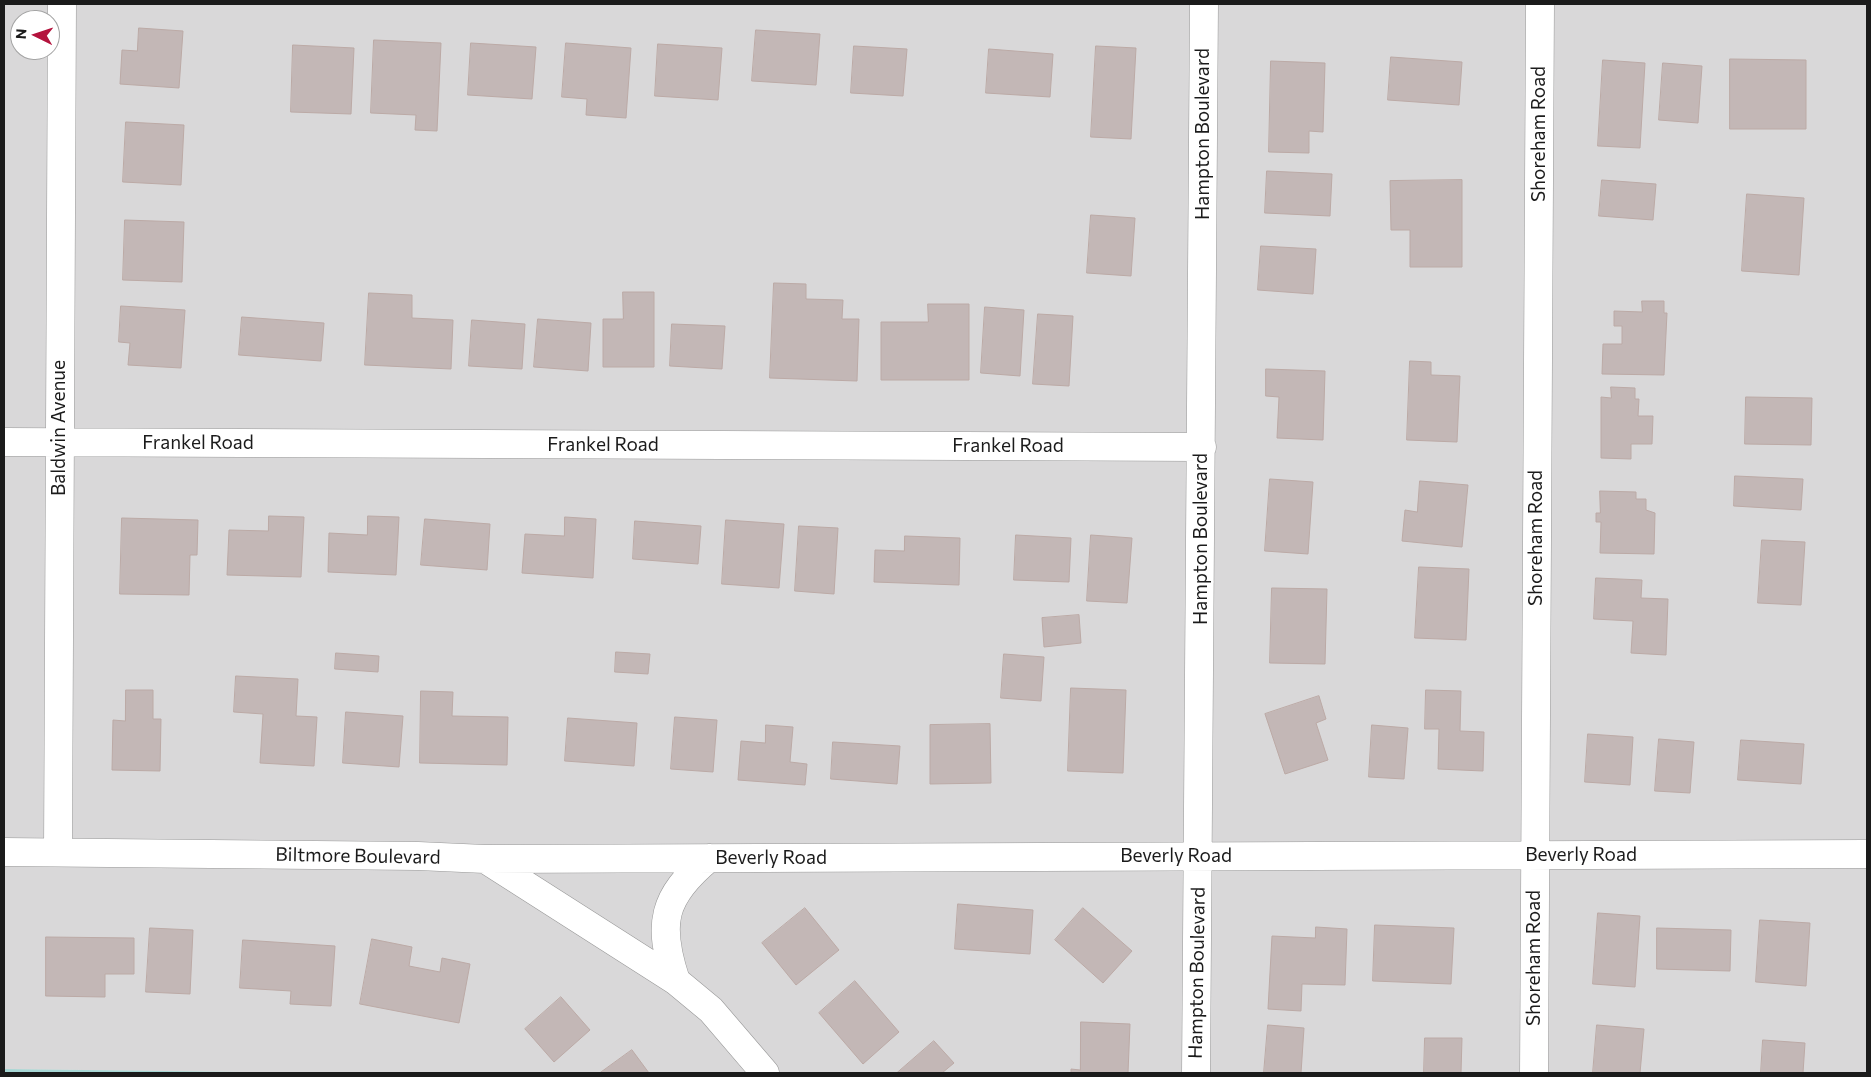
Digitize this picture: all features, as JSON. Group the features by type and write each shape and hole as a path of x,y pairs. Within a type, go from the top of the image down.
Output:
{"street":[{"name":"Baldwin Avenue","path":"58,852 62,4"},
{"name":"Hampton Boulevard","path":"1196,1073 1204,4"},
{"name":"Shoreham Road","path":"1534,1073 1540,4"},
{"name":"Frankel Road","path":"4,442 1202,447"},
{"name":"Biltmore Boulevard","path":"4,852 418,856 485,859"},
{"name":"Beverly Road","path":"485,859 1867,854"},
{"path":"676,981 667,955 666,918 678,888 688,876 709,858"},
{"path":"485,859 676,981 711,1010 765,1073"}],"shaded area":[{"path":"4,4 1867,4 1867,1073 321,1073 4,1069"}],"water":[{"path":"4,1069 321,1073 4,1073"}],"building":[{"path":"139,28 183,31 179,88 120,84 122,50 137,51"},
{"path":"756,30 820,34 816,85 752,81"},
{"path":"374,40 441,43 437,131 415,130 416,115 371,113"},
{"path":"471,43 536,47 532,99 468,95"},
{"path":"566,43 631,48 626,118 586,115 587,99 562,97"},
{"path":"658,44 722,48 718,100 655,96"},
{"path":"293,45 354,48 351,114 291,112"},
{"path":"854,46 907,49 903,96 851,93"},
{"path":"1096,46 1136,48 1131,139 1091,137"},
{"path":"989,49 1053,54 1050,97 986,93"},
{"path":"1391,57 1462,62 1459,105 1388,100"},
{"path":"1730,59 1806,60 1806,129 1730,129"},
{"path":"1603,60 1645,63 1640,148 1598,146"},
{"path":"1271,61 1325,63 1323,132 1309,131 1309,153 1269,152"},
{"path":"1663,63 1702,66 1698,123 1659,120"},
{"path":"126,122 184,125 181,185 123,182"},
{"path":"1267,171 1332,174 1330,216 1265,213"},
{"path":"1462,180 1462,267 1410,267 1410,230 1391,230 1390,181"},
{"path":"1602,180 1656,184 1653,220 1599,216"},
{"path":"1747,194 1804,198 1799,275 1742,271"},
{"path":"1091,215 1135,218 1131,276 1087,273"},
{"path":"125,220 184,222 182,282 123,280"},
{"path":"1261,246 1316,249 1313,294 1258,290"},
{"path":"774,283 806,284 806,299 843,300 842,319 859,319 857,381 770,378"},
{"path":"623,292 654,292 654,367 603,367 603,319 623,319"},
{"path":"369,293 412,295 412,318 453,320 451,369 365,365"},
{"path":"1642,301 1664,301 1664,313 1667,313 1664,375 1602,374 1603,344 1622,344 1622,326 1614,326 1614,311 1642,312"},
{"path":"928,304 969,304 969,380 881,380 881,322 928,322"},
{"path":"121,306 185,310 181,368 128,365 130,343 119,342"},
{"path":"985,307 1024,310 1020,376 981,373"},
{"path":"1038,314 1073,316 1069,386 1033,384"},
{"path":"242,317 324,323 321,361 239,355"},
{"path":"538,319 591,323 588,371 534,367"},
{"path":"472,320 525,324 522,369 469,366"},
{"path":"672,324 725,326 722,369 670,366"},
{"path":"1410,361 1431,362 1431,375 1460,376 1457,442 1407,440"},
{"path":"1266,369 1325,371 1323,440 1277,438 1279,397 1266,396"},
{"path":"1611,387 1635,388 1635,399 1639,399 1638,416 1653,416 1652,444 1631,444 1631,459 1601,458 1601,397 1611,398"},
{"path":"1746,397 1812,398 1811,445 1745,444"},
{"path":"1735,476 1803,479 1801,510 1734,506"},
{"path":"1270,479 1313,482 1308,554 1265,551"},
{"path":"1420,481 1468,485 1462,547 1402,541 1405,510 1417,512"},
{"path":"1600,491 1636,492 1636,499 1646,499 1646,510 1655,513 1654,554 1600,553 1601,522 1596,522 1596,513 1600,513"},
{"path":"269,516 304,517 301,577 227,575 229,530 268,531"},
{"path":"368,516 399,517 396,575 328,572 329,533 367,535"},
{"path":"565,517 596,519 593,578 522,573 525,534 564,536"},
{"path":"122,518 198,520 197,555 190,555 189,595 120,594"},
{"path":"425,519 490,524 487,570 421,565"},
{"path":"726,520 784,524 779,588 722,584"},
{"path":"635,521 701,526 698,564 633,559"},
{"path":"799,526 838,528 834,594 795,591"},
{"path":"1016,535 1071,538 1069,582 1014,580"},
{"path":"1091,535 1132,538 1127,603 1087,601"},
{"path":"905,536 960,538 959,585 874,582 875,550 904,551"},
{"path":"1762,540 1805,542 1801,605 1758,603"},
{"path":"1419,567 1469,569 1466,640 1415,638"},
{"path":"1596,578 1642,580 1641,598 1668,599 1666,655 1631,653 1633,621 1594,619"},
{"path":"1272,588 1327,589 1325,664 1270,663"},
{"path":"1079,615 1081,643 1044,647 1042,618"},
{"path":"616,652 650,654 648,674 615,672"},
{"path":"336,653 379,656 378,672 335,669"},
{"path":"1004,654 1044,657 1041,701 1001,698"},
{"path":"236,676 298,679 296,716 317,717 314,766 260,763 263,714 234,712"},
{"path":"1071,688 1126,690 1123,773 1068,771"},
{"path":"126,690 153,690 153,719 161,719 160,771 112,770 113,720 125,721"},
{"path":"1426,690 1461,691 1460,731 1484,732 1483,771 1438,769 1439,729 1425,729"},
{"path":"421,691 453,692 452,716 508,717 507,765 420,763"},
{"path":"1319,696 1326,719 1316,723 1328,760 1285,774 1265,714"},
{"path":"346,712 403,716 399,767 343,763"},
{"path":"675,717 717,720 713,772 671,769"},
{"path":"568,718 637,723 634,766 565,761"},
{"path":"990,724 991,783 930,784 930,725"},
{"path":"766,725 793,727 790,762 807,764 805,785 738,780 741,741 765,743"},
{"path":"1372,725 1408,728 1404,779 1369,777"},
{"path":"1588,734 1633,737 1630,785 1585,782"},
{"path":"1659,739 1694,742 1690,793 1655,791"},
{"path":"1741,740 1804,744 1801,784 1738,780"},
{"path":"833,742 900,746 897,784 831,779"},
{"path":"958,904 1033,910 1030,954 955,949"},
{"path":"805,908 839,950 796,985 762,943"},
{"path":"1083,908 1132,951 1103,983 1055,940"},
{"path":"1598,913 1640,916 1635,987 1593,984"},
{"path":"1760,920 1810,923 1806,986 1756,982"},
{"path":"1375,925 1454,928 1451,984 1373,981"},
{"path":"1316,927 1347,929 1345,985 1302,984 1301,1011 1268,1009 1272,936 1315,938"},
{"path":"150,928 193,930 190,994 146,992"},
{"path":"1657,928 1731,930 1730,971 1657,969"},
{"path":"46,937 134,938 134,974 105,974 105,997 46,996"},
{"path":"372,939 412,947 409,966 440,972 442,958 470,964 459,1023 360,1004"},
{"path":"243,940 335,946 331,1006 290,1004 291,991 240,988"},
{"path":"855,981 899,1032 863,1064 819,1013"},
{"path":"561,997 590,1030 554,1062 525,1029"},
{"path":"1081,1022 1130,1024 1128,1073 1071,1073 1071,1069 1080,1070"},
{"path":"1268,1025 1304,1028 1301,1073 1264,1073"},
{"path":"1597,1025 1644,1029 1640,1073 1593,1073"},
{"path":"1425,1038 1462,1038 1461,1073 1424,1073"},
{"path":"1763,1040 1805,1043 1803,1073 1761,1073"},
{"path":"934,1041 954,1063 942,1073 897,1073"},
{"path":"632,1050 649,1073 600,1073"}]}
